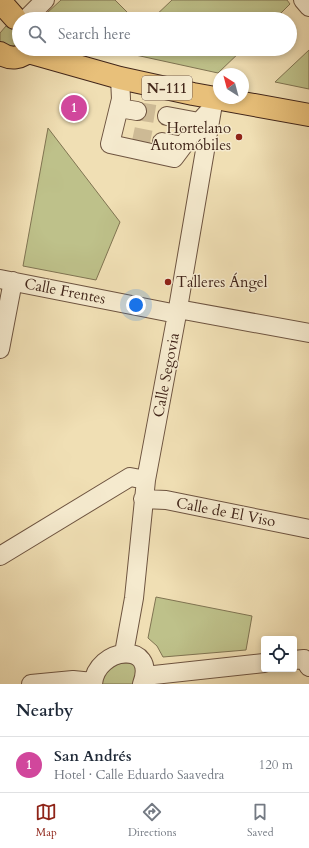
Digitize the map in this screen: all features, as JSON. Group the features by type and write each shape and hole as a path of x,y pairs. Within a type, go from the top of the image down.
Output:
{"main road":[{"path":"0,54 6,57 18,58 21,56"},
{"path":"48,56 120,78"},
{"path":"82,56 119,70 213,98"},
{"name":"N-111","path":"120,78 213,99"},
{"path":"249,97 309,108"},
{"name":"N-111","path":"246,104 309,114"}],"street":[{"path":"16,12 45,0"},
{"path":"303,0 309,7"},
{"path":"120,78 121,99 110,144 174,158 213,102"},
{"name":"Calle Segovia","path":"124,652 134,598 146,480 178,312 214,104"},
{"path":"118,108 138,111"},
{"path":"167,116 199,122"},
{"path":"112,132 133,136"},
{"path":"162,142 183,146"},
{"path":"0,349 7,280"},
{"name":"Calle Frentes","path":"7,280 178,312 309,333"},
{"path":"0,556 130,476 146,480"},
{"name":"Calle de El Viso","path":"143,499 166,500 309,529"},
{"path":"31,684 73,680 93,683 95,674 105,661 124,652 133,654 141,659 145,667 143,680 261,663"}],"green space":[{"path":"61,0 115,0 127,12 48,12"},
{"path":"172,0 287,0 290,4 282,12 159,12"},
{"path":"12,24 12,48 0,43 0,33 6,26"},
{"path":"309,50 309,89 275,82"},
{"path":"140,56 236,56 223,68 213,68 213,72"},
{"path":"48,128 120,222 96,280 23,266"},
{"path":"156,597 252,616 246,650 163,657 157,646 148,638"},
{"path":"113,663 137,663 136,684 99,684"}],"tunnel":[{"path":"137,111 167,116"},
{"path":"133,136 162,142"}],"place":[{"name":"San Andrés","path":"74,108"},
{"name":"Hortelano Automóbiles","path":"239,137"},
{"name":"Talleres Ángel","path":"168,282"}]}
